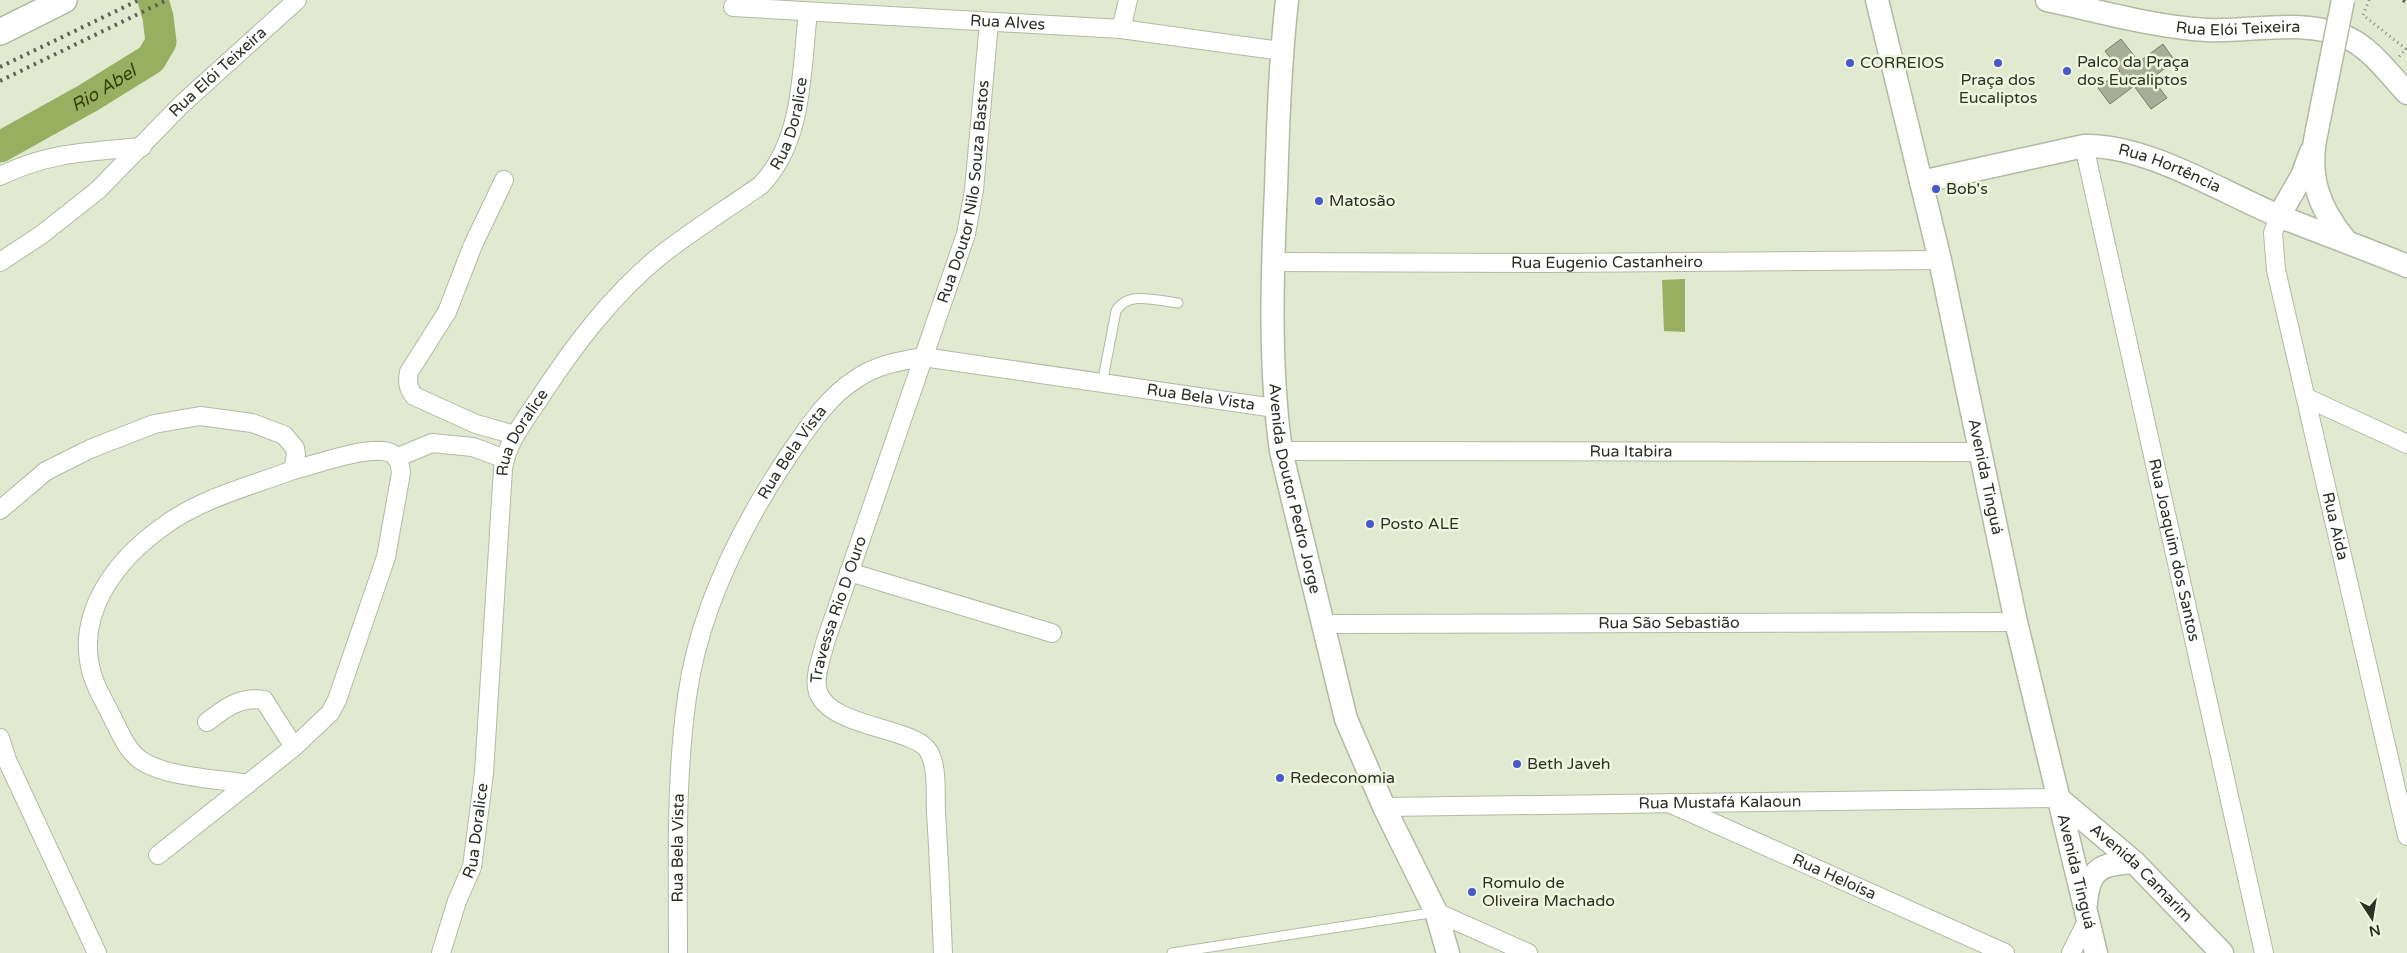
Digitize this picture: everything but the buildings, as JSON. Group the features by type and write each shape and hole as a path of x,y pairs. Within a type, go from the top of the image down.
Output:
{"main road":[{"path":"0,32 56,2"}],"street":[{"name":"Rua Elói Teixeira","path":"0,262 41,235 98,190 181,105 297,0"},
{"path":"1121,29 1128,0"},
{"name":"Avenida Doutor Pedro Jorge","path":"1287,0 1281,51 1273,262 1275,408 1281,451 1346,719 1384,807 1436,912 1448,953"},
{"name":"Avenida Tinguá","path":"1878,0 1940,260 2016,622 2096,953"},
{"name":"Rua Elói Teixeira","path":"2047,0 2147,22 2191,28 2296,28 2332,32 2362,45 2407,94"},
{"path":"2279,216 2312,152 2343,0"},
{"name":"Rua Alves","path":"733,7 1121,29 1281,51"},
{"name":"Rua Doralice","path":"441,953 457,901 474,858 484,773 505,459 515,435 596,320 628,284 660,256 760,186 773,173 791,138 798,104 808,12"},
{"name":"Rua Doutor Nilo Souza Bastos","path":"923,357 960,256 969,220 974,190 989,22"},
{"name":"Rua Hortência","path":"1921,182 2084,146 2116,148 2157,161 2279,216 2407,266"},
{"name":"Rua Joaquim dos Santos","path":"2084,146 2264,953"},
{"path":"0,176 26,164 55,155 142,147"},
{"path":"2312,152 2319,199 2329,219 2346,241"},
{"path":"504,180 473,245 447,312 409,372 408,381 409,390 414,396 476,424 515,435"},
{"path":"2244,201 2269,200 2291,193"},
{"name":"Rua Aida","path":"2279,216 2273,233 2276,270 2407,836"},
{"name":"Rua Eugenio Castanheiro","path":"1273,262 1551,263 1940,260"},
{"name":"Rua Bela Vista","path":"678,953 677,806 687,696 707,618 736,546 766,488 817,415 855,379 876,368 899,361 923,357 1275,408"},
{"name":"Travessa Rio D Ouro","path":"923,357 824,643 817,680 818,692 830,707 844,715 915,740 929,752 935,782 943,953"},
{"path":"2307,398 2407,444"},
{"path":"0,510 46,471 90,449 154,424 200,416 252,423 284,435 295,448 296,455 293,470"},
{"path":"396,458 432,443 473,447 505,459"},
{"name":"Rua Itabira","path":"1281,451 1981,452"},
{"path":"158,855 248,784 294,747 330,713 337,700 386,557 401,473 396,458 390,453 373,452 293,470 216,498 188,511 164,525 114,571 101,592 90,621 88,646 91,672 104,702 134,756 153,767 172,772 248,784"},
{"path":"849,572 1052,633"},
{"name":"Rua São Sebastião","path":"1324,624 2016,622"},
{"path":"207,722 226,707 240,700 253,698 264,700 294,747"},
{"path":"0,738 10,766 97,953"},
{"name":"Rua Mustafá Kalaoun","path":"1384,807 1664,801 2058,798"},
{"name":"Avenida Camarim","path":"2058,798 2134,862 2222,953"},
{"name":"Rua Heloísa","path":"1664,801 2005,953"},
{"path":"2071,953 2087,913 2087,889 2094,874 2107,865 2134,862"},
{"path":"1436,912 1528,953"}],"lane":[{"path":"1102,384 1116,311 1119,306 1134,298 1178,304"},
{"path":"1172,953 1436,912"}],"path":[{"path":"2369,0 2363,15 2406,49"}],"shaded area":[{"path":"1685,279 1685,332 1664,331 1662,280"}],"waterway":[{"name":"Rio Abel","path":"0,147 88,98 151,59 161,42 158,17 153,0"}],"railway":[{"path":"0,67 139,0"},
{"path":"0,81 167,0"},
{"path":"2403,0 2407,2"}],"place":[{"name":"CORREIOS","path":"1850,63"},
{"name":"Praça dos Eucaliptos","path":"1998,63"},
{"name":"Palco da Praça dos Eucaliptos","path":"2067,71"},
{"name":"Bob's","path":"1936,189"},
{"name":"Matosão","path":"1319,201"},
{"name":"Posto ALE","path":"1370,524"},
{"name":"Beth Javeh","path":"1517,764"},
{"name":"Redeconomia","path":"1280,778"},
{"name":"Romulo de Oliveira Machado","path":"1472,892"}]}
